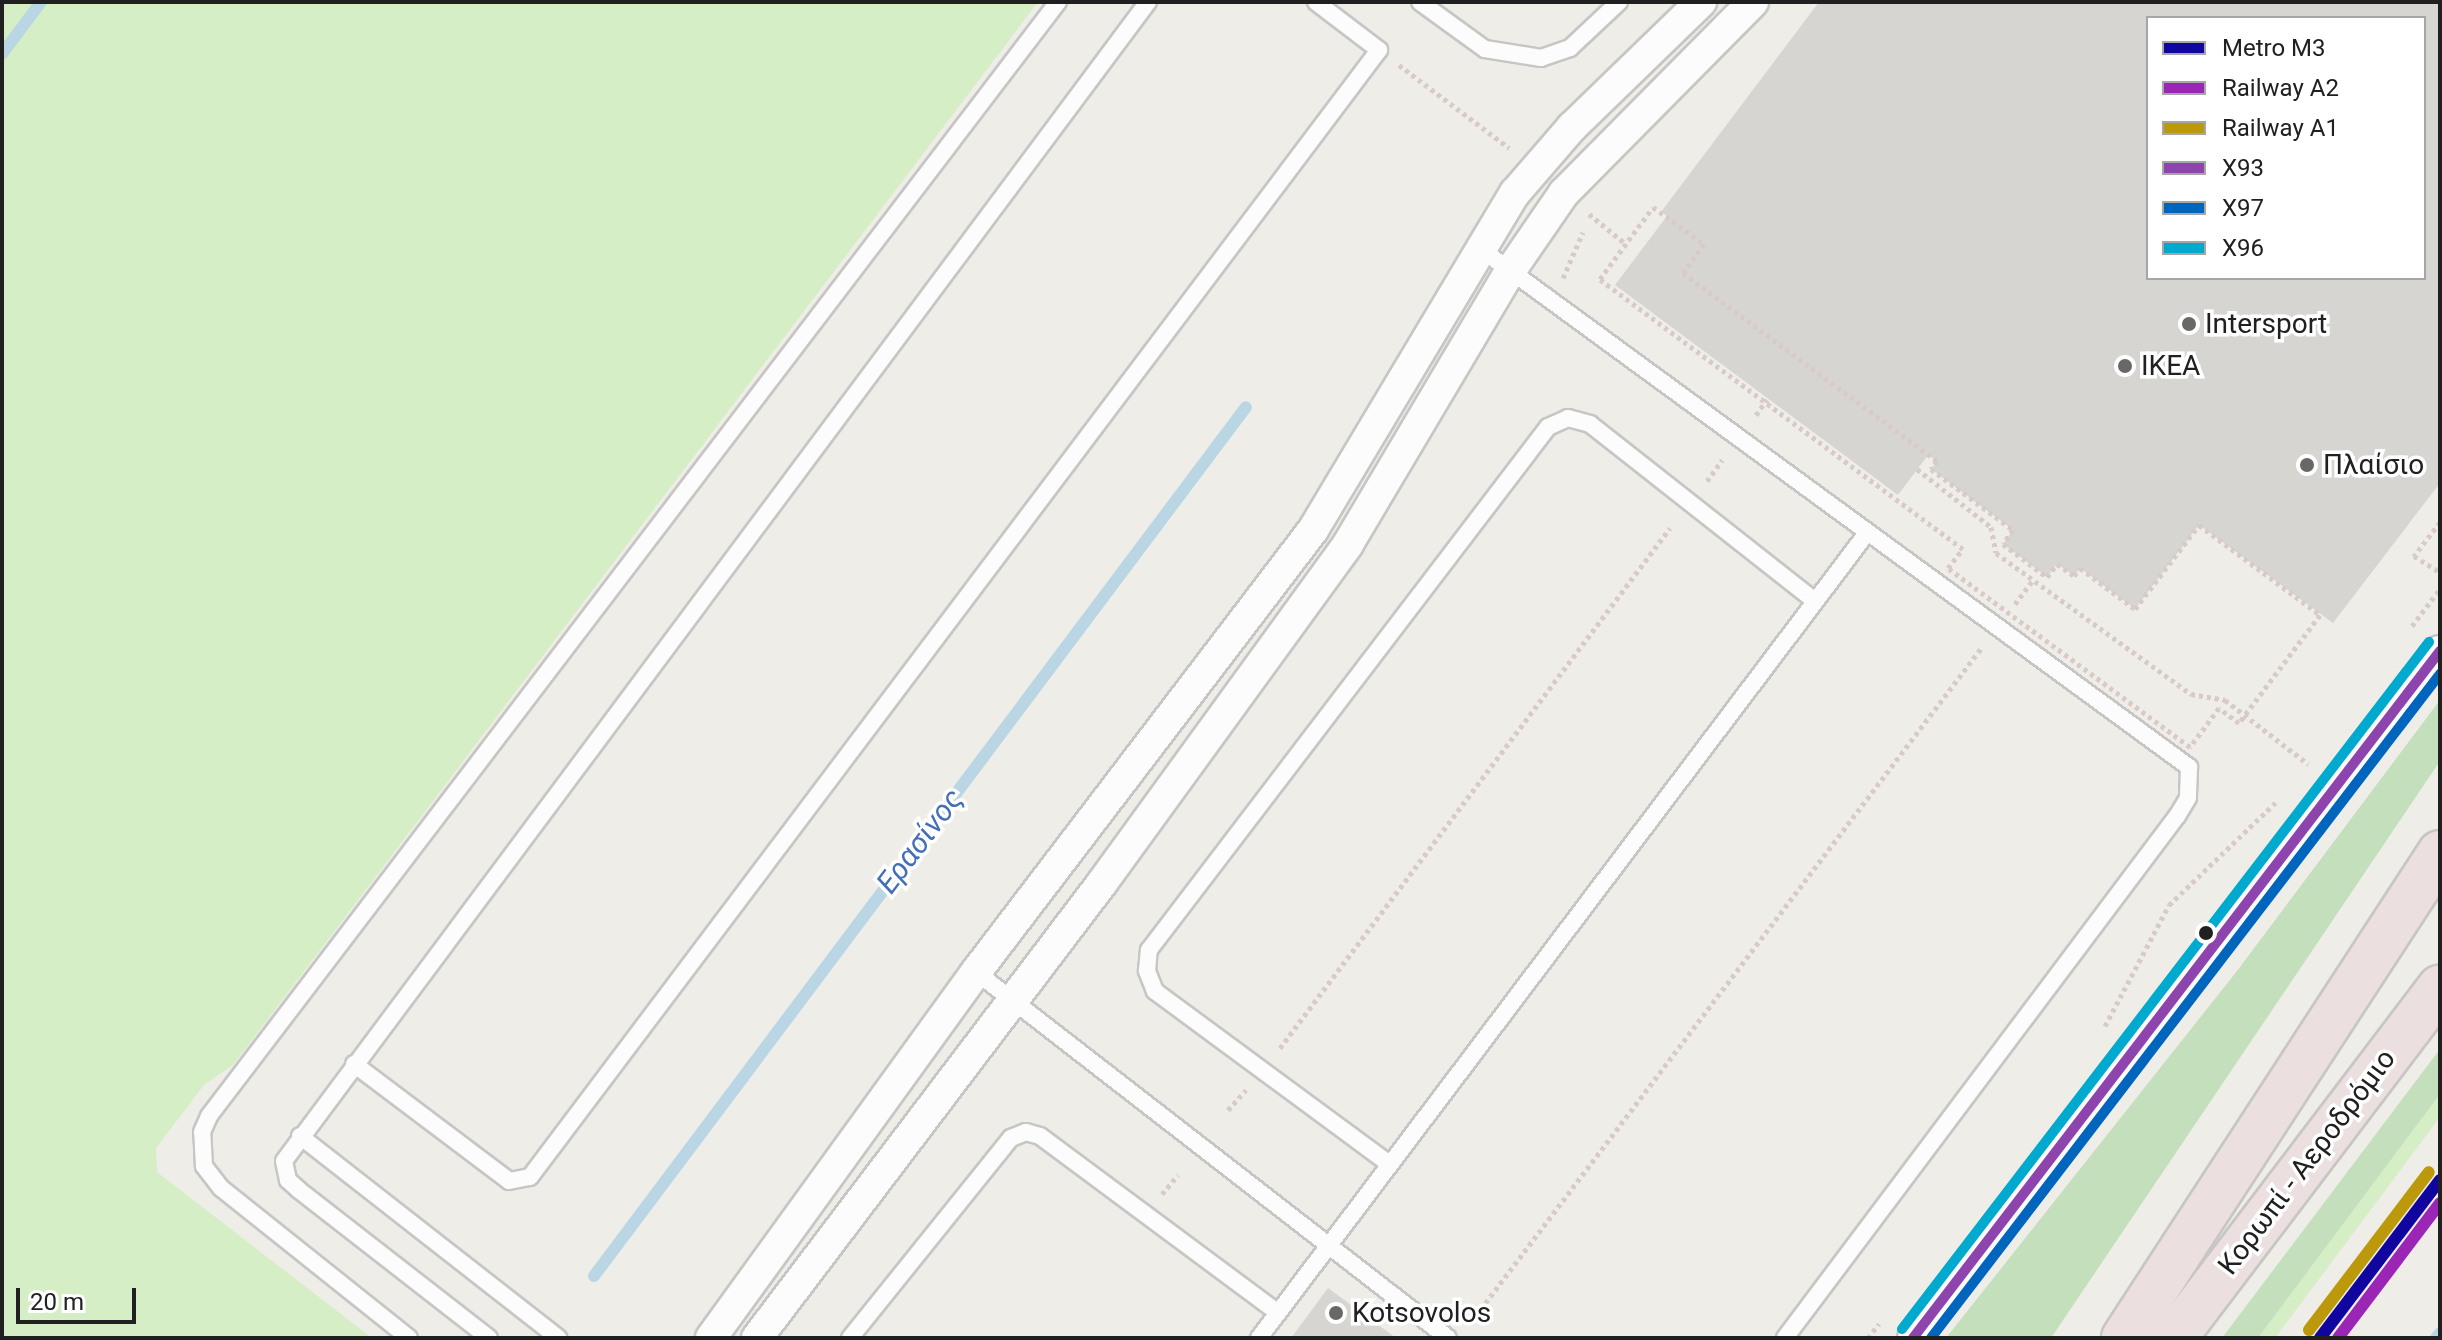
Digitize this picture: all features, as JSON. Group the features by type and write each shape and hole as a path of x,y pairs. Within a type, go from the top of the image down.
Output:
{"highway":[{"path":"2124,1338 2440,853"},
{"name":"Κορωπί - Αεροδρόμιο","path":"2174,1338 2440,987"}],"street":[{"path":"711,1338 976,972 1313,530 1534,169 1701,2"},
{"path":"757,1338 1012,997 1102,883 1348,544 1511,270 1564,193 1753,2"},
{"path":"1913,1338 2440,651"}],"lane":[{"path":"409,1338 221,1188 204,1166 202,1132 209,1116 1058,2"},
{"path":"489,1338 288,1180 284,1161 1148,2"},
{"path":"354,1064 509,1181 530,1177 1379,50 1316,2"},
{"path":"1420,2 1485,49 1541,58 1570,48 1619,2"},
{"path":"1482,250 1867,533 2003,619 2185,758 2192,780 2188,798 1785,1338"},
{"path":"1388,1163 1155,991 1147,971 1149,950 1548,427 1568,418 1590,424 1814,600"},
{"path":"1259,1338 1388,1163 1867,533"},
{"path":"976,972 1448,1338"},
{"path":"850,1338 1011,1138 1026,1132 1040,1136 1277,1312"},
{"path":"300,1136 559,1338"}],"path":[{"path":"1379,50 1518,154"},
{"path":"1579,206 1626,244"},
{"path":"1653,207 1704,244 1683,273 1937,461 1931,469 2013,530 2003,544 2047,577 2057,564 2074,576 2080,568 2135,609 2199,525 2320,615 2239,723 2219,708 2190,747 2003,619 1948,568 1963,549 1600,279 1653,207"},
{"path":"1704,485 1723,458"},
{"path":"1917,469 1984,520 1996,553 2191,694 2225,700 2308,764"},
{"path":"2440,522 2414,556 2440,572"},
{"path":"1280,1048 1670,528"},
{"path":"1467,1327 2033,580"},
{"path":"2402,639 2440,589"},
{"path":"2298,776 2318,752"},
{"path":"2098,1036 2169,905 2288,788"},
{"path":"1228,1110 1248,1088"},
{"path":"1868,1338 1887,1313"}],"green space":[{"path":"2,2 1038,2 233,1065 204,1085 156,1148 157,1172 372,1338 2,1338"},
{"path":"2440,700 2440,761 2051,1338 1946,1338 2237,971"},
{"path":"2440,1049 2440,1094 2258,1338 2222,1338"},
{"path":"2440,1094 2440,1117 2275,1338 2258,1338"}],"building":[{"name":"IKEA","path":"1819,2 2440,2 2440,483 2333,623 2199,525 2135,609 2080,568 2074,576 2057,564 2047,577 2003,544 2013,530 1931,469 1937,461 1928,455 1898,495 1615,285 1667,216 1661,212"},
{"name":"Kotsovolos","path":"1328,1288 1396,1338 1291,1338"}],"waterway":[{"path":"2,54 41,2"},
{"name":"Ερασίνος","path":"594,1276 1246,407"},
{"path":"2436,1338 2440,1333"}],"metro line":[{"name":"Μ3","path":"2320,1338 2440,1180"}],"rail line":[{"name":"A1","path":"2309,1330 2429,1172"},
{"name":"A2","path":"2338,1338 2440,1203"}],"transit line":[{"name":"Χ96","path":"1902,1329 2429,642"},
{"name":"X93","path":"1913,1338 2440,651"},
{"name":"X97","path":"1931,1338 2440,674"}],"place":[{"name":"Intersport","path":"2189,324"},
{"name":"IKEA","path":"2125,366"},
{"name":"Πλαίσιο","path":"2307,465"},
{"name":"Kotsovolos","path":"1336,1313"}]}
